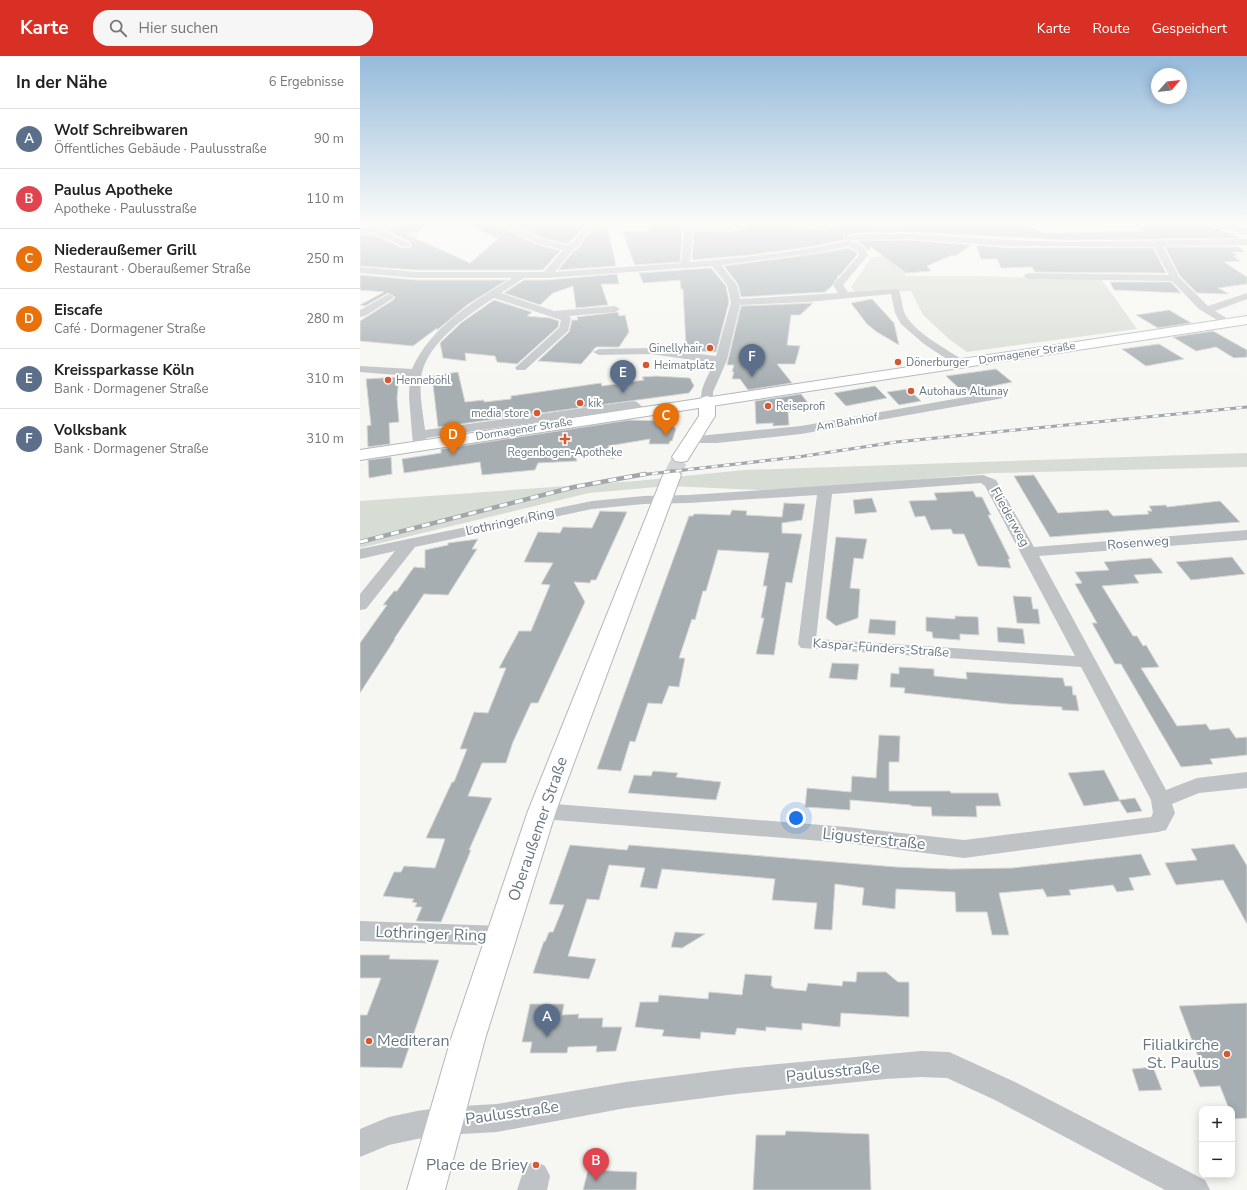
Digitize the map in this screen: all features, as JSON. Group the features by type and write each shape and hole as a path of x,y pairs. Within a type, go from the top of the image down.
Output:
{"main road":[{"name":"Dormagener Straße","path":"360,455 420,440 641,411 1247,320"},
{"name":"Oberaußemer Straße","path":"426,1190 468,1039 542,811 661,500 677,466 707,416 707,401"}],"street":[{"path":"420,440 415,373 430,347 456,319 521,277"},
{"path":"725,277 731,284 736,302 845,296 895,291 899,312 906,323 960,363"},
{"path":"845,296 838,285 846,277"},
{"path":"1096,277 1175,278 1207,310 1227,323"},
{"path":"494,294 566,318 564,329 521,368"},
{"path":"1207,310 1247,296"},
{"path":"360,314 388,297"},
{"name":"Oberaußemer Straße","path":"707,401 708,392 721,360 736,302"},
{"path":"553,314 615,309"},
{"path":"360,314 379,316"},
{"path":"548,343 562,344"},
{"path":"600,352 651,351 721,360"},
{"path":"360,369 415,373"},
{"name":"Am Bahnhof","path":"693,440 717,439 801,430 1000,395"},
{"name":"Fliederweg","path":"661,500 983,479 991,483 1161,800 1164,813 1158,824"},
{"name":"Kaspar-Fünders-Straße","path":"825,489 807,644 1086,662"},
{"name":"Lothringer Ring","path":"360,554 411,542 592,505 644,500 661,500"},
{"name":"Rosenweg","path":"1029,552 1247,535"},
{"path":"360,606 411,542"},
{"path":"1161,800 1197,786 1247,780"},
{"name":"Ligusterstraße","path":"542,811 848,835 964,849 1158,824"},
{"name":"Lothringer Ring","path":"360,931 502,936"},
{"name":"Paulusstraße","path":"360,1143 389,1131 444,1122 497,1118 626,1095 736,1081 886,1066 921,1064 949,1065 1005,1090 1195,1190"}],"shaded area":[{"path":"858,277 1004,277 1102,280 1137,329 967,352 949,339 923,315 911,291 856,293 851,287"},
{"path":"1247,453 1247,467 993,473 831,487 758,490 668,486 589,493 360,548 360,501 636,481 744,470"}],"building":[{"path":"360,277 416,280 507,280 467,305 437,330 437,328 413,346 360,341 360,321 393,300 395,297 388,293 365,306 360,305 384,292 360,290"},
{"path":"583,277 618,277 619,284 601,284 608,305 576,308 573,286 553,293 540,305 504,293 524,280 547,280"},
{"path":"641,277 718,277 726,286 729,302 716,352 697,351 698,347 686,347 683,289 681,289 680,280 643,283"},
{"path":"732,277 838,277 832,286 825,292 741,297 738,284"},
{"path":"1181,277 1247,277 1247,284 1218,288 1229,294 1197,293"},
{"path":"1110,282 1171,282 1181,293 1114,290"},
{"path":"872,299 894,323 899,345 877,332 867,324 851,303"},
{"path":"494,300 532,312 527,316 550,318 559,321 558,327 517,364 497,362 495,356 465,353 466,361 443,358 440,343 461,323"},
{"path":"813,303 800,315 791,315 787,345 800,346 795,364 777,364 792,383 748,390 740,379 732,379 734,365 727,365 741,306"},
{"path":"1169,310 1191,323 1158,328 1136,315"},
{"path":"618,312 619,316 625,315 629,332 619,347 596,347 581,364 538,361 569,332 572,320 578,320 577,317"},
{"path":"1213,331 1247,350 1247,357 1234,358 1216,347 1196,351 1173,337"},
{"path":"1159,344 1184,359 1146,366 1122,349"},
{"path":"996,369 1012,382 963,392 946,376"},
{"path":"458,372 465,402 484,400 484,402 511,399 511,396 601,383 602,386 644,380 642,377 656,376 690,378 694,386 689,393 438,427 432,376"},
{"path":"399,377 397,398 399,422 389,423 390,444 368,447 367,426 371,425 366,379"},
{"path":"875,386 887,398 846,406 834,393"},
{"path":"908,389 921,401 899,405 887,392"},
{"path":"801,394 812,408 788,412 789,425 773,426 773,423 756,424 755,401"},
{"path":"629,420 669,421 676,429 672,441 670,441 669,444 649,444 650,439 608,446 614,459 599,455 575,456 577,461 538,463 535,470 482,475 480,462 404,473 402,459 441,453 441,449"},
{"path":"391,457 392,474 369,478 368,460"},
{"path":"1034,475 1058,513 1108,510 1113,516 1149,514 1147,511 1152,511 1149,506 1166,505 1167,507 1220,501 1240,522 1050,537 1014,476"},
{"path":"973,491 976,497 982,497 991,515 988,515 1010,559 1008,559 1011,568 978,566 964,534 953,534 951,529 931,530 925,516 915,517 909,501 937,500 934,493"},
{"path":"872,498 877,512 855,514 853,500"},
{"path":"784,503 805,504 802,520 782,523 782,533 802,534 792,583 786,582 774,655 756,654 764,618 761,618 767,586 763,586 769,553 718,550 706,591 703,591 695,620 692,619 679,658 685,658 679,687 669,686 662,704 648,703 635,742 630,741 621,771 597,769 689,516 693,516 694,514 730,515 732,510 747,511 746,515 782,517"},
{"path":"600,511 627,512 596,580 591,580 590,583 574,582 585,602 538,703 531,703 513,742 506,763 482,763 468,796 492,798 469,850 471,850 441,922 416,921 422,907 415,907 417,903 412,902 414,899 383,896 394,872 401,872 404,866 435,868 445,839 426,838 452,782 454,782 467,749 460,749 474,712 488,713 506,668 499,668 519,631 531,631 550,585 541,584 553,563 524,562 538,532 560,533 563,527 592,528"},
{"path":"836,537 867,539 863,559 854,558 850,588 860,589 858,618 836,626 826,618"},
{"path":"478,539 472,549 477,549 448,595 424,594 360,693 360,643 387,605 383,605 394,591 397,591 414,567 425,568 425,550 448,545 448,543"},
{"path":"1232,557 1245,574 1191,580 1176,562"},
{"path":"1151,558 1163,573 1134,575 1139,583 1102,586 1133,636 1137,636 1143,646 1146,645 1159,667 1141,668 1177,726 1206,724 1210,730 1229,728 1236,738 1247,737 1247,755 1210,759 1213,764 1181,767 1121,664 1115,664 1092,623 1097,623 1075,584 1082,583 1075,572 1109,570 1104,562"},
{"path":"1013,596 1031,597 1033,609 1038,609 1040,624 1017,623"},
{"path":"955,616 978,617 979,635 960,634 960,640 933,638 932,632 926,631 926,617 955,619"},
{"path":"870,619 896,621 895,635 868,633"},
{"path":"997,627 1023,629 1025,644 998,642"},
{"path":"832,663 859,664 857,680 829,678"},
{"path":"899,667 934,669 934,676 967,679 966,672 1063,678 1065,686 1072,686 1073,695 1076,695 1079,711 1062,710 1062,707 1008,704 904,693 905,688 890,687 891,673 899,674"},
{"path":"879,735 900,736 899,762 889,762 889,791 998,793 1001,806 976,806 977,817 932,816 931,807 850,800 850,810 805,807 807,788 851,792 852,776 876,778"},
{"path":"1104,770 1120,801 1084,806 1068,773"},
{"path":"653,771 678,773 676,777 721,782 716,800 628,793 634,775 651,776"},
{"path":"1135,798 1142,811 1127,813 1119,800"},
{"path":"1234,844 1247,866 1247,924 1223,880 1176,885 1165,863 1197,860 1191,849"},
{"path":"570,845 627,850 629,845 896,867 951,869 1012,868 1141,854 1151,875 1129,878 1134,890 1117,892 1113,885 1069,890 1071,895 1047,897 1043,889 999,893 1009,935 992,935 987,912 956,912 955,892 896,889 895,909 862,905 864,888 835,884 832,930 814,929 817,903 772,900 775,879 662,869 657,889 640,887 645,868 609,865 599,900 587,899 568,956 596,959 589,979 533,973 544,941 545,942 549,932 553,932 564,905 549,904"},
{"path":"675,932 705,934 682,948 671,947"},
{"path":"360,955 390,955 389,959 439,960 402,1068 360,1067 360,1015 367,1015 381,978 360,978"},
{"path":"857,972 886,972 898,982 909,982 909,1017 841,1013 840,1027 802,1023 802,1030 766,1027 766,1031 737,1028 735,1035 701,1032 700,1039 662,1036 664,1030 635,1027 640,1002 658,1002 659,995 708,999 709,992 742,995 745,974 772,976 771,986 773,986 773,988 806,991 808,983 842,986 843,981 856,982"},
{"name":"Filialkirche St. Paulus","path":"1247,1003 1247,1118 1235,1119 1235,1106 1228,1106 1220,1086 1200,1087 1192,1068 1202,1067 1179,1006"},
{"path":"530,1004 564,1004 562,1015 579,1014 578,1018 603,1018 602,1027 622,1027 616,1051 596,1052 597,1046 568,1047 567,1053 530,1053 532,1042 522,1042"},
{"path":"1153,1067 1162,1090 1139,1091 1132,1069"},
{"path":"786,1131 869,1134 871,1190 753,1190 756,1135 785,1135"},
{"path":"588,1170 637,1172 636,1190 583,1190"}],"tunnel":[{"path":"672,475 681,457"}],"railway":[{"path":"640,475 798,457 896,442 1247,407"},
{"path":"360,542 574,487 645,474"}],"place":[{"name":"Ginellyhair","path":"710,348"},
{"name":"Dönerburger","path":"898,362"},
{"name":"Heimatplatz","path":"646,365"},
{"name":"Volksbank","path":"752,377"},
{"name":"Henneböhl","path":"388,380"},
{"name":"Autohaus Altunay","path":"911,391"},
{"name":"Kreissparkasse Köln","path":"623,393"},
{"name":"kik","path":"580,403"},
{"name":"Reiseprofi","path":"768,406"},
{"name":"media store","path":"537,413"},
{"name":"Niederaußemer Grill","path":"666,436"},
{"name":"Regenbogen-Apotheke","path":"565,439"},
{"name":"Eiscafe","path":"453,455"},
{"name":"Wolf Schreibwaren","path":"547,1037"},
{"name":"Mediteran","path":"369,1041"},
{"name":"Filialkirche St. Paulus","path":"1227,1054"},
{"name":"Place de Briey","path":"536,1165"},
{"name":"Paulus Apotheke","path":"596,1181"}]}
